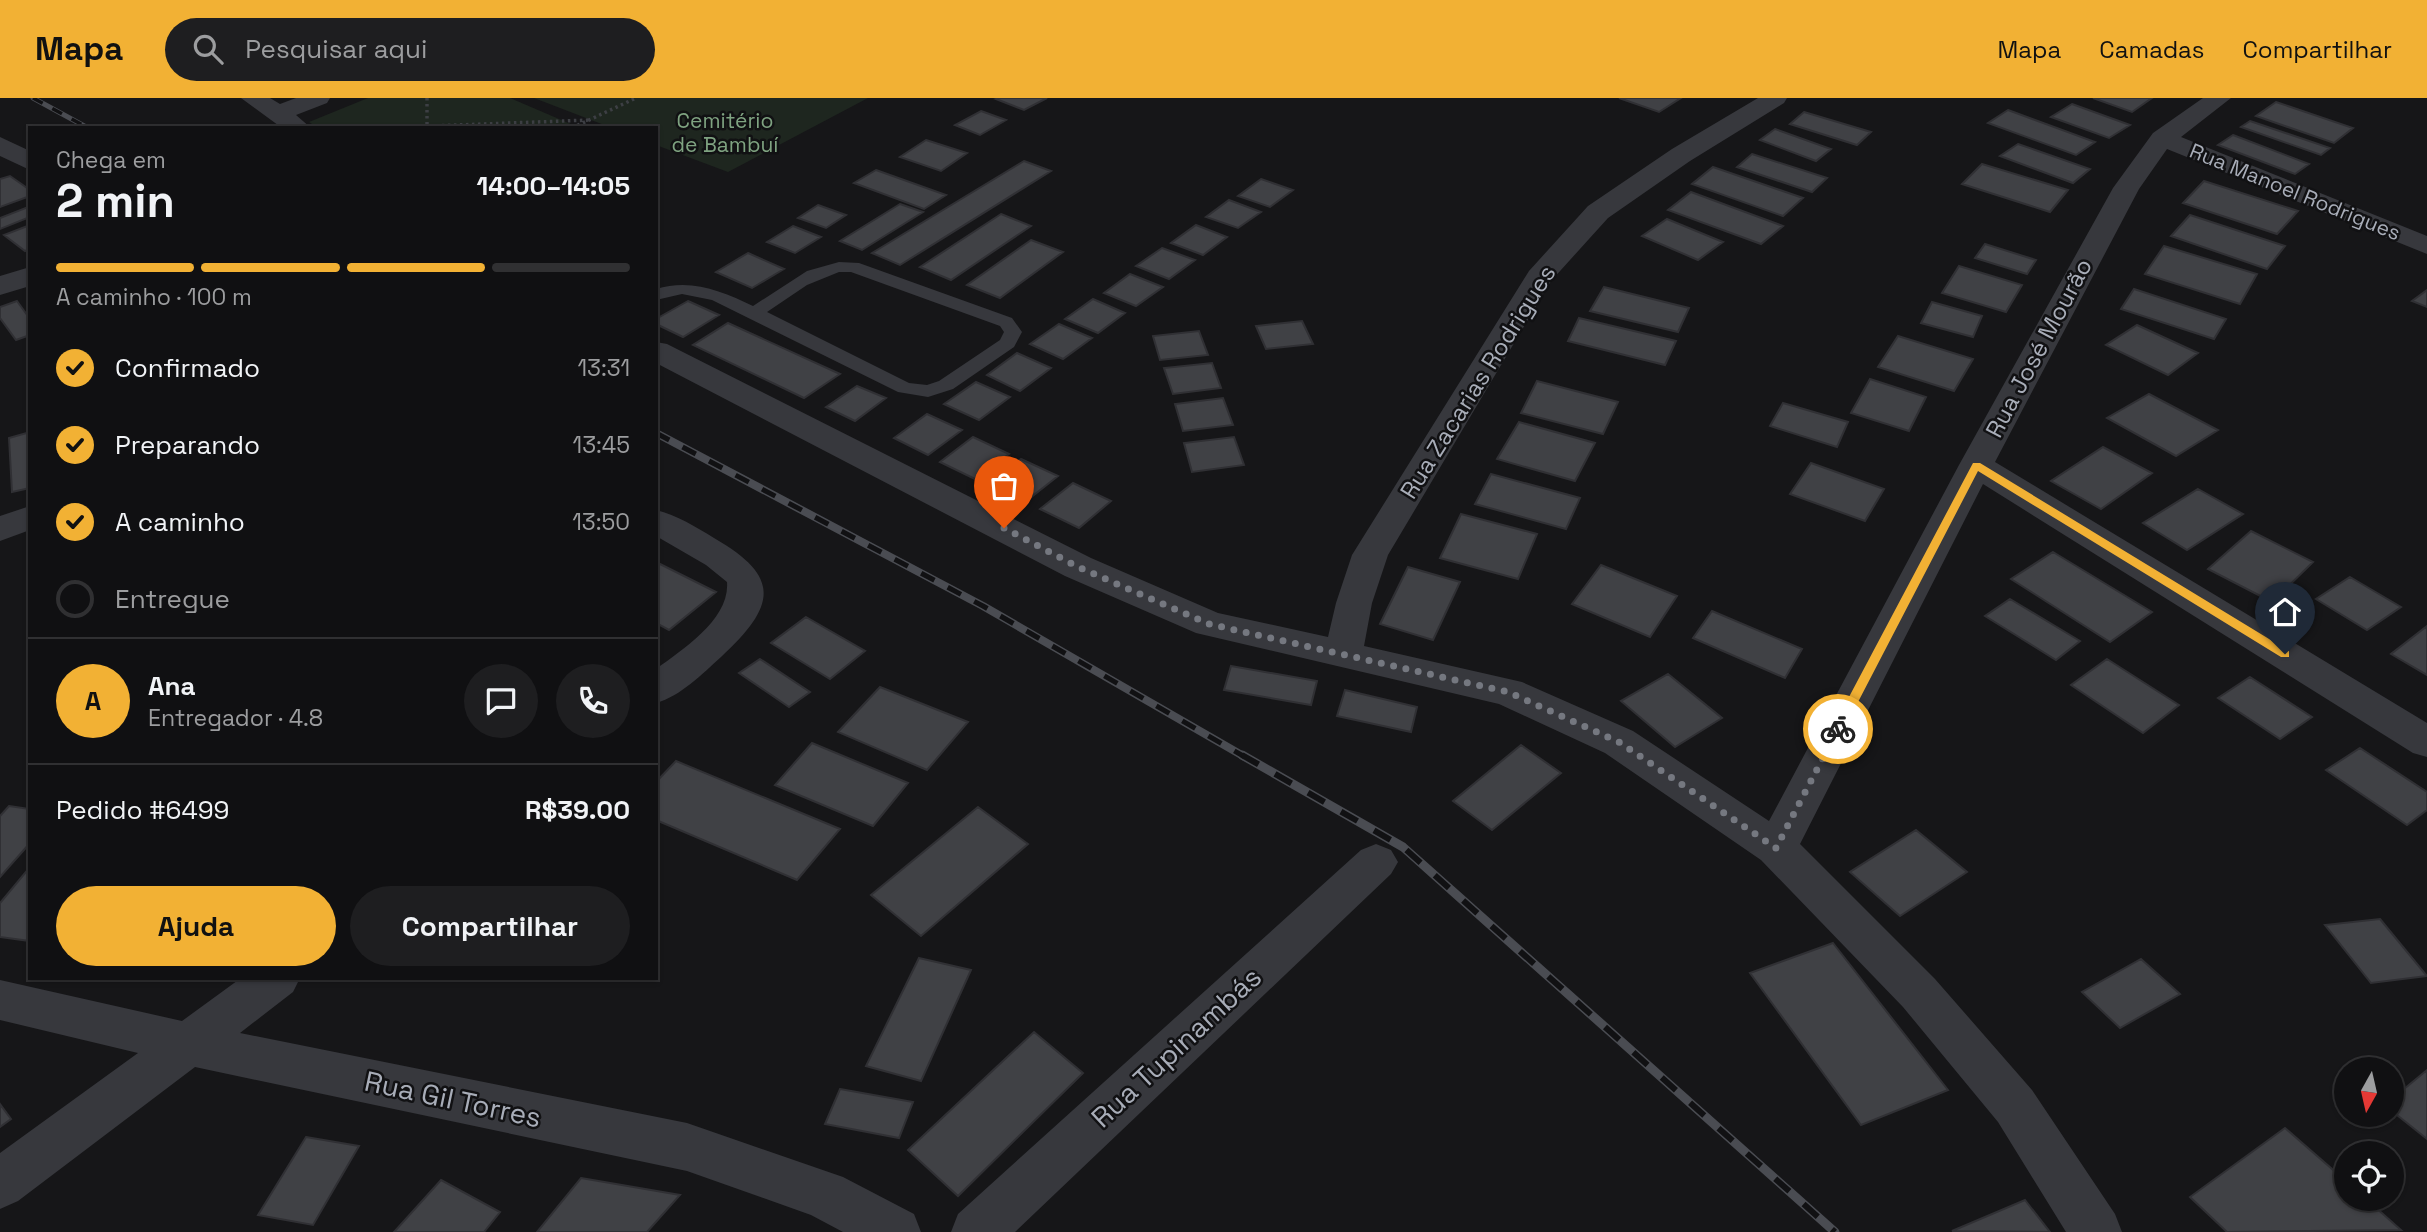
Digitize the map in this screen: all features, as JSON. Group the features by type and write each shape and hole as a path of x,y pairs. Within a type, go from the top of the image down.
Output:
{"street":[{"path":"253,98 290,120 318,98"},
{"name":"Rua Zacarias Rodrigues","path":"1343,656 1354,603 1370,555 1539,277 1598,212 1681,155 1774,98"},
{"name":"Rua José Mourão","path":"1776,848 1976,465 2126,188 2162,138 2219,98"},
{"name":"Rua Manoel Rodrigues","path":"2162,138 2427,246"},
{"path":"0,145 28,161"},
{"path":"0,286 28,277"},
{"path":"658,352 1078,567 1209,624 1508,692 1619,742 1776,848 1919,993 2015,1106 2096,1232"},
{"path":"1976,465 2427,742"},
{"path":"0,529 28,518"},
{"path":"658,522 735,568 745,581 747,595 728,627 696,659 658,688"},
{"name":"Rua Tupinambás","path":"976,1232 1376,862"},
{"path":"0,1184 273,980"},
{"name":"Rua Gil Torres","path":"0,1000 190,1044 687,1147 825,1195 895,1232"}],"lane":[{"path":"658,294 682,288 703,289 905,388 928,391 946,385 1007,343 1013,332 1006,322 853,267 835,266 817,271 754,313"}],"path":[{"path":"427,98 427,126 590,120"},
{"path":"576,126 636,98"}],"green space":[{"path":"368,98 510,98 575,126 315,126 309,122"},
{"name":"Cemitério de Bambuí","path":"534,98 868,98 728,172 658,146 658,126 607,126"}],"building":[{"path":"1047,98 1024,110 996,99"},
{"path":"1619,98 1681,98 1659,112"},
{"path":"2093,98 2152,98 2132,112"},
{"path":"2276,102 2353,128 2334,143 2256,116"},
{"path":"2072,104 2130,125 2109,138 2051,117"},
{"path":"2008,110 2095,142 2076,155 1988,123"},
{"path":"981,111 1006,120 980,135 955,125"},
{"path":"1804,112 1871,132 1857,145 1790,124"},
{"path":"2250,121 2330,148 2321,155 2241,127"},
{"path":"1775,129 1831,149 1816,161 1760,140"},
{"path":"2233,135 2309,164 2295,174 2218,145"},
{"path":"926,140 967,153 941,171 900,157"},
{"path":"2018,144 2090,169 2073,183 2000,156"},
{"path":"1752,154 1827,178 1812,192 1737,167"},
{"path":"1024,161 1051,171 900,265 872,253"},
{"path":"1982,164 2068,190 2050,212 1962,184"},
{"path":"1713,167 1803,198 1783,216 1692,184"},
{"path":"876,170 946,195 924,209 854,183"},
{"path":"10,176 28,189 28,197 0,207 0,179"},
{"path":"1261,179 1293,190 1270,207 1238,196"},
{"path":"2204,181 2298,211 2277,234 2183,203"},
{"path":"1691,192 1783,226 1761,244 1668,210"},
{"path":"1229,200 1261,212 1238,228 1206,217"},
{"path":"900,204 923,212 862,250 840,241"},
{"path":"818,205 846,215 826,228 798,218"},
{"path":"28,207 28,218 0,229 0,218"},
{"path":"1001,214 1031,226 951,280 920,267"},
{"path":"2190,215 2285,246 2267,269 2171,236"},
{"path":"1667,219 1723,242 1698,260 1642,236"},
{"path":"1196,225 1227,237 1203,255 1171,243"},
{"path":"28,226 28,250 25,251 4,235"},
{"path":"793,226 821,237 795,253 767,242"},
{"path":"1031,240 1063,252 1000,298 967,285"},
{"path":"1985,244 2036,260 2027,274 1975,258"},
{"path":"2164,246 2257,274 2240,304 2145,274"},
{"path":"1162,248 1195,260 1169,279 1136,266"},
{"path":"748,253 784,269 752,288 716,272"},
{"path":"1959,266 2022,285 2006,312 1942,293"},
{"path":"1130,274 1163,287 1136,306 1104,293"},
{"path":"1604,287 1689,308 1678,332 1590,311"},
{"path":"2134,289 2226,319 2214,339 2121,309"},
{"path":"2427,290 2427,307 2412,301"},
{"path":"1093,299 1125,313 1098,333 1065,319"},
{"path":"17,301 28,316 28,336 16,340 0,318 0,307"},
{"path":"688,301 719,315 683,337 658,325 658,318"},
{"path":"1932,302 1982,316 1973,337 1921,323"},
{"path":"1579,318 1676,341 1665,365 1568,341"},
{"path":"1302,321 1313,344 1266,349 1256,326"},
{"path":"728,323 840,374 804,398 693,345"},
{"path":"1059,324 1092,338 1063,359 1030,344"},
{"path":"2137,325 2198,353 2168,375 2106,345"},
{"path":"1199,331 1208,355 1160,360 1153,336"},
{"path":"1898,336 1973,359 1954,391 1878,367"},
{"path":"1017,353 1051,368 1020,391 987,375"},
{"path":"1212,363 1221,388 1173,394 1164,368"},
{"path":"1870,379 1926,397 1909,431 1851,413"},
{"path":"1537,381 1618,402 1603,434 1521,413"},
{"path":"976,382 1010,397 979,420 944,404"},
{"path":"857,386 886,398 855,421 826,407"},
{"path":"2149,394 2218,430 2176,456 2107,418"},
{"path":"1223,398 1233,425 1183,431 1175,404"},
{"path":"1783,403 1848,422 1837,447 1770,426"},
{"path":"927,414 962,430 928,455 894,438"},
{"path":"1519,422 1595,443 1575,481 1497,459"},
{"path":"28,433 28,488 12,492 9,438"},
{"path":"973,437 1009,454 975,479 940,462"},
{"path":"1234,437 1244,465 1192,472 1184,443"},
{"path":"2103,447 2152,473 2101,509 2051,481"},
{"path":"1021,459 1058,476 1025,502 988,484"},
{"path":"1811,463 1884,489 1865,521 1790,494"},
{"path":"1491,474 1580,498 1566,529 1475,504"},
{"path":"1073,483 1111,501 1079,528 1040,509"},
{"path":"2198,489 2243,514 2187,550 2143,523"},
{"path":"1461,514 1537,534 1518,579 1440,558"},
{"path":"2251,531 2313,562 2272,602 2208,569"},
{"path":"2053,552 2152,612 2110,642 2011,579"},
{"path":"658,563 716,592 669,630 658,624"},
{"path":"1601,565 1677,596 1650,637 1572,604"},
{"path":"1408,567 1460,582 1433,640 1380,624"},
{"path":"2350,577 2401,607 2367,630 2316,599"},
{"path":"2010,599 2080,641 2056,660 1985,616"},
{"path":"1712,611 1802,649 1785,678 1693,638"},
{"path":"806,617 865,651 830,679 771,643"},
{"path":"2427,626 2427,675 2391,654"},
{"path":"760,659 810,692 789,707 739,673"},
{"path":"2107,659 2179,705 2143,733 2071,685"},
{"path":"1231,666 1317,681 1311,705 1224,690"},
{"path":"1668,674 1722,718 1675,747 1621,701"},
{"path":"2250,677 2312,717 2280,739 2218,698"},
{"path":"880,687 968,722 927,770 838,732"},
{"path":"1345,690 1417,707 1411,732 1337,716"},
{"path":"812,743 908,783 873,826 775,785"},
{"path":"1521,745 1561,773 1492,830 1453,801"},
{"path":"2360,748 2427,792 2427,810 2407,825 2326,770"},
{"path":"676,761 840,829 797,880 658,821 658,780"},
{"path":"9,806 28,809 28,845 0,877 0,816"},
{"path":"978,807 1028,844 921,936 871,895"},
{"path":"1916,830 1967,872 1900,916 1850,872"},
{"path":"28,869 28,941 0,937 0,903"},
{"path":"2380,919 2427,976 2371,983 2325,925"},
{"path":"1833,943 1948,1090 1861,1125 1750,973"},
{"path":"919,958 971,970 921,1081 866,1066"},
{"path":"2141,959 2180,994 2120,1028 2082,992"},
{"path":"1034,1032 1083,1073 958,1196 908,1150"},
{"path":"2427,1070 2427,1139 2404,1121 2404,1089"},
{"path":"840,1089 913,1102 899,1138 825,1124"},
{"path":"0,1104 11,1119 0,1127"},
{"path":"2285,1128 2334,1171 2334,1211 2380,1211 2401,1230 2227,1232 2190,1197"},
{"path":"306,1137 359,1146 313,1225 258,1215"},
{"path":"581,1178 680,1195 647,1232 537,1232"},
{"path":"441,1180 500,1212 484,1232 394,1232"},
{"path":"2025,1200 2050,1232 1952,1231"}],"railway":[{"path":"33,98 84,126"},
{"path":"658,434 983,606 1245,757"},
{"path":"1242,755 1403,847 1835,1232"}],"way so far":[{"path":"1004,528 1078,567 1209,624 1508,692 1619,742 1776,848 1838,729"}],"route":[{"path":"1838,729 1976,465 2285,654"}]}
